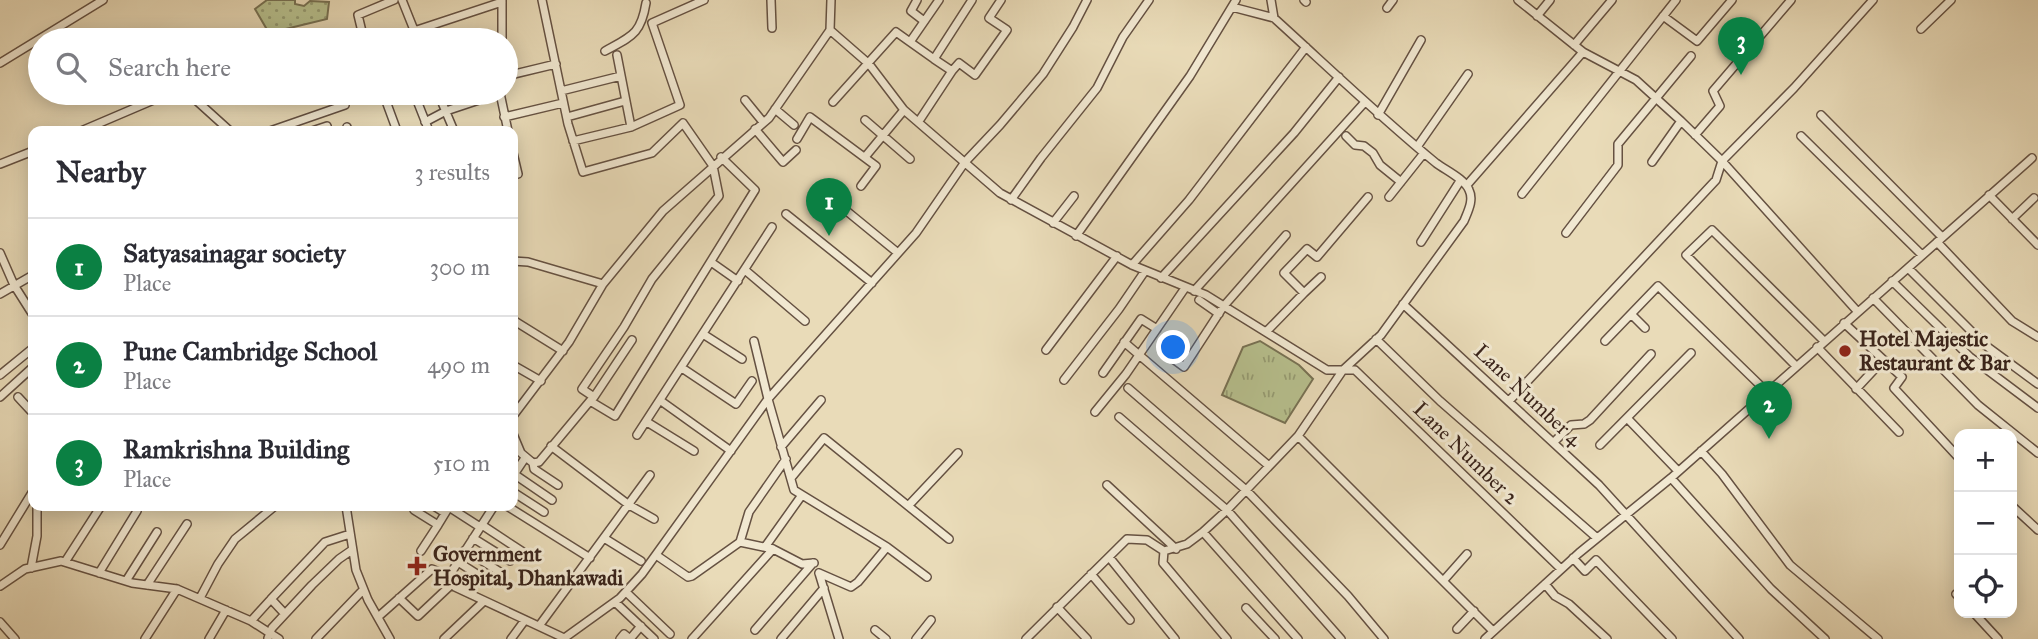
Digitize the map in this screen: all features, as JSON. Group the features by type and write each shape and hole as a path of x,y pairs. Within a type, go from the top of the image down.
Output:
{"street":[{"path":"57,28 103,0"},
{"path":"362,28 358,15 394,0"},
{"path":"402,0 413,28"},
{"path":"542,0 566,117 583,172 652,153 682,123 713,166 719,196 652,279 624,327 582,389 615,416 755,190 722,158"},
{"path":"573,141 631,127 680,105 653,23 704,0"},
{"path":"771,0 772,28"},
{"path":"518,410 563,351 603,284 663,211 775,109 830,30 831,0"},
{"path":"917,0 911,10 924,21"},
{"path":"911,42 939,0"},
{"path":"934,59 972,0"},
{"path":"919,121 959,63 975,75 1007,30 989,18 1000,0"},
{"path":"378,617 432,569 484,602 564,639 615,602 656,555 768,399 916,233 965,162 1043,74 1087,0"},
{"path":"1011,200 1097,88 1123,37 1149,0"},
{"path":"1271,0 1274,18"},
{"path":"1387,8 1393,0"},
{"path":"1518,0 1583,52 1636,80 1681,121 1722,161 1857,311"},
{"path":"1537,16 1550,0"},
{"path":"1574,45 1612,0"},
{"path":"1522,194 1676,0"},
{"path":"1663,16 1697,41 1732,0"},
{"path":"1695,135 1720,106 1713,91 1791,0"},
{"path":"1509,401 1716,180 1722,161 1794,88 1873,0"},
{"path":"1922,29 1951,0"},
{"path":"423,28 502,1 502,28"},
{"path":"605,51 629,38 642,24 646,3"},
{"path":"1032,637 1057,607 1127,539 1147,540 1164,551 1175,549 1188,544 1227,510 1298,436 1343,370 1376,339 1404,304 1464,221 1471,198 1463,183 1378,115 1274,18 1234,3 1190,76 1076,236"},
{"path":"830,30 869,64 904,110 1011,200 1132,265 1206,295 1221,311"},
{"path":"833,102 896,32 953,71"},
{"path":"1378,115 1421,40"},
{"path":"0,63 28,46"},
{"path":"1132,265 1189,200 1306,47"},
{"path":"1421,242 1463,183 1583,52"},
{"path":"617,55 631,127"},
{"path":"1566,233 1618,165 1618,144 1691,56"},
{"path":"518,73 555,64"},
{"path":"1389,197 1468,74"},
{"path":"561,92 621,76"},
{"path":"1161,278 1294,133 1339,77"},
{"path":"745,100 763,122"},
{"path":"566,117 625,101"},
{"path":"1194,291 1365,102"},
{"path":"505,117 564,103"},
{"path":"93,126 142,105"},
{"path":"201,105 224,126"},
{"path":"284,126 345,105"},
{"path":"387,105 395,126"},
{"path":"419,105 427,126"},
{"path":"443,105 452,126"},
{"path":"425,122 464,105"},
{"path":"502,105 507,126"},
{"path":"775,109 794,125"},
{"path":"865,157 904,110"},
{"path":"1821,115 1939,239 2012,321 2038,337"},
{"path":"797,139 810,117 865,157 876,166 861,186"},
{"path":"865,120 910,159"},
{"path":"1652,162 1681,121"},
{"path":"755,129 783,162 796,150"},
{"path":"1346,136 1355,145 1364,146 1373,153 1380,165 1401,182"},
{"path":"1801,136 1922,255"},
{"path":"0,164 28,154"},
{"path":"1485,639 1573,558 1671,478 2032,158"},
{"path":"1989,195 2038,245"},
{"path":"1053,223 1074,196"},
{"path":"1304,293 1284,273 1307,249 1317,257 1368,197"},
{"path":"2012,219 2037,198"},
{"path":"832,199 898,253"},
{"path":"786,214 872,283"},
{"path":"638,435 772,227"},
{"path":"1796,366 1686,255 1695,245 1712,230 1824,341"},
{"path":"1165,353 1184,367 1221,311 1286,235"},
{"path":"0,253 14,285 28,307"},
{"path":"1046,350 1117,256"},
{"path":"518,262 528,262 603,284"},
{"path":"712,262 738,281"},
{"path":"1908,268 1985,345 2038,384"},
{"path":"745,270 805,321"},
{"path":"1064,380 1145,271"},
{"path":"1266,332 1321,277"},
{"path":"0,294 28,278"},
{"path":"1892,281 1970,357 2038,408"},
{"path":"1605,341 1658,286 1767,392"},
{"path":"1094,412 1139,355 1185,288"},
{"path":"1873,298 1978,405 2038,453"},
{"path":"1199,300 1221,311"},
{"name":"Lane Number 4","path":"1404,304 1599,485 1739,639"},
{"name":"Lane Number 2","path":"1221,311 1266,332 1327,370 1354,370 1561,569"},
{"path":"1631,314 1645,328"},
{"path":"1103,373 1141,319 1157,329"},
{"path":"518,323 563,351"},
{"path":"1844,323 1902,377 1894,388 1954,453"},
{"path":"704,334 743,359"},
{"path":"1376,339 1440,401 1597,538"},
{"path":"533,463 539,461 592,399 632,340"},
{"path":"754,341 794,490 887,547 926,577"},
{"path":"1124,342 1269,466"},
{"path":"1817,347 1899,432"},
{"path":"0,375 28,352"},
{"path":"1600,445 1691,353"},
{"path":"1554,442 1571,425 1584,424 1590,420 1651,354"},
{"path":"1856,389 1883,360"},
{"path":"518,368 541,381"},
{"path":"682,368 736,404 752,382"},
{"path":"0,397 28,372"},
{"path":"1128,388 1246,490 1348,596 1384,639"},
{"path":"18,397 28,408"},
{"path":"781,447 821,400"},
{"path":"661,401 731,451"},
{"path":"1119,417 1227,510 1341,639"},
{"path":"1627,418 1678,471"},
{"path":"647,422 694,451"},
{"path":"1298,436 1493,631"},
{"path":"791,478 824,438 949,539"},
{"path":"518,444 534,468 558,485"},
{"path":"551,446 629,505 654,519"},
{"path":"1701,451 1723,474 1790,565 1878,639"},
{"path":"909,505 958,453"},
{"path":"518,468 525,458"},
{"path":"656,555 686,575 692,576 740,541 749,512 786,459"},
{"path":"539,626 650,475"},
{"path":"518,478 552,500"},
{"path":"1671,478 1771,589 1825,639"},
{"path":"1107,485 1175,549"},
{"path":"518,495 544,512"},
{"path":"765,547 802,495"},
{"path":"0,545 28,499"},
{"path":"30,568 37,536 37,511"},
{"path":"65,562 98,511"},
{"path":"99,573 137,511"},
{"path":"200,598 218,564 235,540 269,511"},
{"path":"347,511 352,550 363,590 390,639"},
{"path":"416,511 438,525"},
{"path":"421,551 447,511"},
{"path":"452,511 523,552"},
{"path":"399,598 418,616 451,580 458,562 491,511"},
{"path":"515,511 590,558"},
{"path":"2017,511 2038,530"},
{"path":"147,585 187,524"},
{"path":"1203,531 1298,639"},
{"path":"126,581 157,532"},
{"path":"251,621 325,542 350,534"},
{"path":"473,538 510,561"},
{"path":"604,538 641,561"},
{"path":"740,541 773,549 802,564 814,563"},
{"path":"819,573 850,587 858,582 887,547"},
{"path":"692,639 773,549"},
{"path":"269,637 272,628 312,585 352,550"},
{"path":"466,550 500,572"},
{"path":"1164,551 1163,563 1227,639"},
{"path":"1444,580 1467,554"},
{"path":"1109,557 1175,639"},
{"path":"1573,558 1585,571 1596,560 1672,639"},
{"path":"0,586 30,568 61,561 126,581 177,589 251,621 269,637 279,639"},
{"path":"458,562 491,583"},
{"path":"814,563 824,588 837,637"},
{"path":"755,630 814,563"},
{"path":"1091,574 1130,620"},
{"path":"1545,584 1555,596 1569,604 1607,639"},
{"path":"781,639 824,588"},
{"path":"145,639 177,589"},
{"path":"316,639 363,590"},
{"path":"626,592 670,634"},
{"path":"271,598 285,614"},
{"path":"444,639 484,602"},
{"path":"615,602 654,639"},
{"path":"1057,607 1087,639"},
{"path":"1246,608 1275,639"},
{"path":"209,639 226,610"},
{"path":"1457,629 1474,611"},
{"path":"1979,618 1998,639"},
{"path":"511,639 525,620"},
{"path":"916,639 931,620"},
{"path":"0,622 15,639"},
{"path":"620,639 624,634 629,639 641,626"},
{"path":"875,630 886,639"}],"green space":[{"path":"267,0 295,0 295,4 304,6 310,1 329,2 327,19 290,28 266,28 255,9"},
{"path":"1260,341 1299,365 1313,379 1285,423 1222,395 1243,347"}],"place":[{"name":"Ramkrishna Building","path":"1741,75"},
{"name":"Satyasainagar society","path":"829,236"},
{"name":"Hotel Majestic Restaurant & Bar","path":"1845,351"},
{"name":"Pune Cambridge School","path":"1769,439"},
{"name":"Government Hospital, Dhankawadi","path":"417,566"}]}
